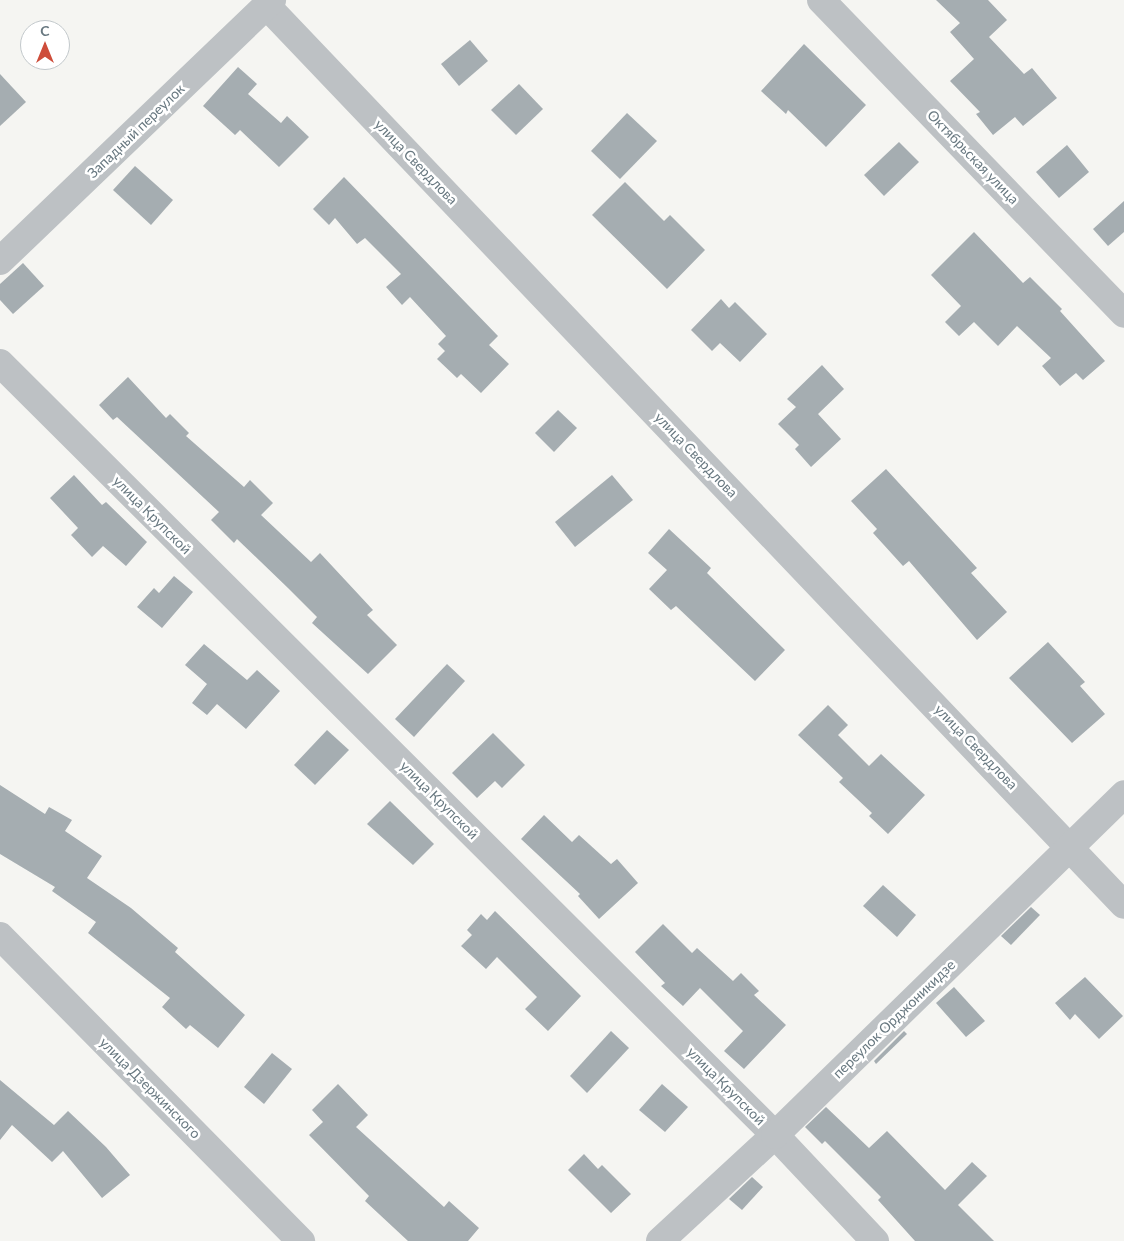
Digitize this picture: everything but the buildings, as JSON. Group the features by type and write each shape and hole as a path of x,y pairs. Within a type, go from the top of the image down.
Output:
{"street":[{"name":"Октябрьская улица","path":"821,0 1124,314"},
{"name":"Западный переулок","path":"0,261 269,3"},
{"name":"улица Свердлова","path":"269,3 1124,905"},
{"name":"улица Крупской","path":"0,363 775,1135 875,1241"},
{"name":"переулок Орджоникидзе","path":"660,1241 775,1135 1124,794"},
{"name":"улица Дзержинского","path":"0,936 300,1241"}]}
